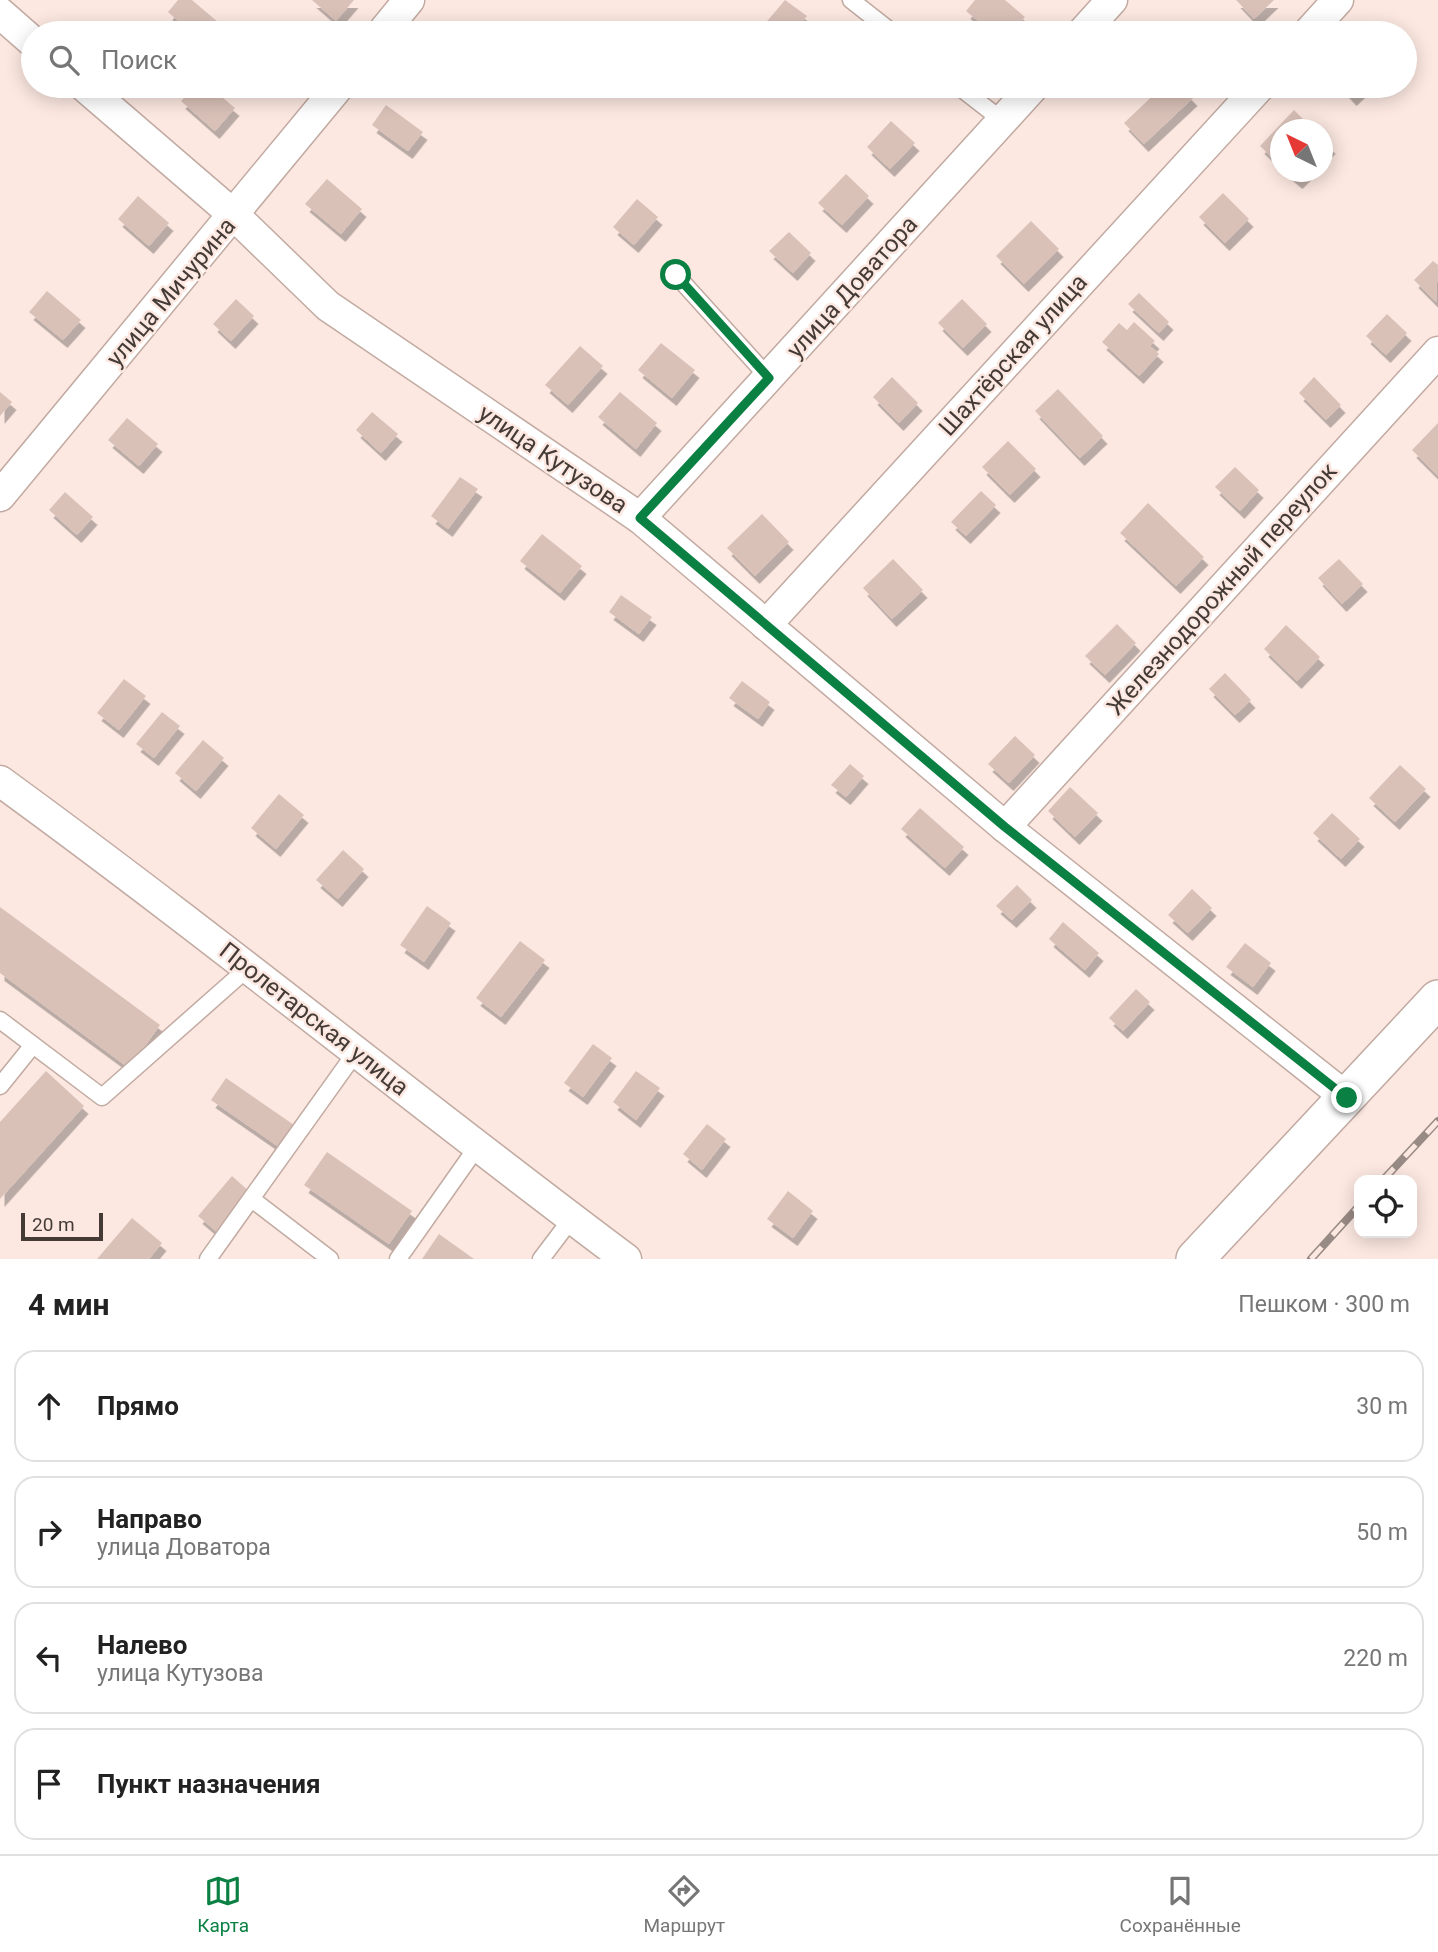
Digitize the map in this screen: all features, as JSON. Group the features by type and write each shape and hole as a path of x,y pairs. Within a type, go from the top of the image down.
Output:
{"street":[{"path":"391,21 408,0"},
{"path":"1093,21 1112,0"},
{"path":"1319,21 1338,0"},
{"path":"0,13 21,31"},
{"name":"улица Кутузова","path":"98,98 235,216 328,306 640,518 1005,827 1347,1098"},
{"name":"улица Мичурина","path":"0,496 235,216 329,98"},
{"name":"улица Доватора","path":"640,518 1023,98"},
{"name":"Шахтёрская улица","path":"766,625 1249,98"},
{"name":"Железнодорожный переулок","path":"1005,827 1438,352"},
{"name":"Пролетарская улица","path":"4,789 250,967 477,1147 626,1259"},
{"path":"1195,1259 1438,999"}],"lane":[{"path":"851,0 878,21"},
{"path":"973,98 1003,121"},
{"path":"676,275 769,378"},
{"path":"0,1020 102,1097 250,967"},
{"path":"0,1086 33,1045"},
{"path":"208,1259 356,1052"},
{"path":"398,1259 477,1147"},
{"path":"253,1199 330,1259"},
{"path":"541,1259 572,1218"}],"building":[{"path":"178,0 192,0 217,21 178,21 168,12"},
{"path":"312,0 354,0 336,21"},
{"path":"785,0 807,16 803,21 767,21"},
{"path":"975,0 1005,0 1025,17 1021,21 978,21 966,11"},
{"path":"1236,0 1274,0 1254,19"},
{"path":"184,98 223,98 235,108 215,131 181,101"},
{"path":"1150,98 1193,98 1144,144 1124,123"},
{"path":"386,105 423,132 408,151 372,125"},
{"path":"1294,110 1303,119 1286,119"},
{"path":"891,121 915,143 890,169 867,147"},
{"path":"1270,135 1270,156 1260,146"},
{"path":"846,174 869,196 842,225 818,203"},
{"path":"327,179 362,209 341,234 305,204"},
{"path":"1223,193 1249,219 1225,243 1199,217"},
{"path":"138,196 169,223 149,246 118,219"},
{"path":"637,199 658,217 634,245 613,227"},
{"path":"1031,221 1059,249 1024,284 996,256"},
{"path":"789,232 811,253 793,273 769,251"},
{"path":"1433,261 1438,265 1436,302 1414,280"},
{"path":"47,291 81,320 63,340 29,312"},
{"path":"1139,293 1169,322 1159,333 1128,304"},
{"path":"236,299 254,316 231,341 213,324"},
{"path":"962,299 987,324 963,348 938,323"},
{"path":"1387,314 1407,333 1386,355 1366,336"},
{"path":"1134,322 1155,341 1150,346 1159,354 1139,376 1102,342 1119,323 1127,330"},
{"path":"661,343 695,370 672,398 638,370"},
{"path":"580,346 603,366 568,405 545,385"},
{"path":"892,377 918,403 899,423 873,397"},
{"path":"1314,377 1341,405 1326,420 1299,393"},
{"path":"1058,389 1103,436 1080,458 1035,411"},
{"path":"0,392 12,402 0,416"},
{"path":"620,392 657,423 636,449 598,417"},
{"path":"372,412 398,434 381,453 356,430"},
{"path":"127,418 158,444 139,466 108,440"},
{"path":"1438,423 1438,476 1412,450"},
{"path":"1008,441 1036,469 1010,495 982,467"},
{"path":"1235,467 1259,490 1240,511 1215,487"},
{"path":"460,477 478,489 448,529 431,516"},
{"path":"981,491 996,505 966,536 951,522"},
{"path":"65,492 93,517 77,535 49,510"},
{"path":"1148,503 1204,557 1176,586 1120,533"},
{"path":"762,514 789,542 755,576 727,548"},
{"path":"542,534 582,566 560,593 520,561"},
{"path":"893,559 923,590 892,619 863,588"},
{"path":"1339,559 1363,584 1342,604 1318,578"},
{"path":"621,595 652,617 639,634 609,612"},
{"path":"1117,624 1136,643 1105,675 1085,656"},
{"path":"1286,625 1320,657 1297,681 1264,649"},
{"path":"1225,673 1251,700 1235,715 1209,689"},
{"path":"124,679 146,696 119,730 97,713"},
{"path":"742,681 770,702 758,719 729,698"},
{"path":"162,712 180,726 154,758 136,744"},
{"path":"1015,736 1035,755 1009,783 988,764"},
{"path":"203,740 224,758 196,791 175,773"},
{"path":"850,764 864,776 846,797 831,785"},
{"path":"1400,765 1426,789 1395,822 1369,798"},
{"path":"1070,787 1098,813 1075,837 1048,811"},
{"path":"279,794 304,815 276,849 251,828"},
{"path":"920,808 964,847 945,868 901,829"},
{"path":"1332,813 1360,839 1341,859 1313,833"},
{"path":"343,850 364,869 338,899 316,880"},
{"path":"1017,885 1032,900 1012,920 996,906"},
{"path":"1192,889 1212,908 1188,933 1168,915"},
{"path":"427,906 451,923 424,962 400,945"},
{"path":"0,907 160,1025 129,1068 0,973"},
{"path":"1063,922 1099,953 1085,970 1049,939"},
{"path":"520,941 545,960 501,1017 476,998"},
{"path":"1245,943 1271,963 1253,987 1226,967"},
{"path":"1136,989 1150,1002 1123,1031 1109,1018"},
{"path":"593,1044 612,1058 583,1097 564,1083"},
{"path":"46,1071 84,1106 0,1199 0,1122"},
{"path":"636,1071 660,1088 636,1120 613,1102"},
{"path":"226,1078 294,1125 279,1147 211,1100"},
{"path":"707,1124 726,1139 702,1170 683,1154"},
{"path":"327,1152 412,1211 389,1244 304,1185"},
{"path":"232,1176 251,1193 217,1232 198,1216"},
{"path":"788,1191 813,1211 793,1238 767,1219"},
{"path":"132,1218 162,1243 149,1259 97,1259"},
{"path":"439,1234 474,1259 422,1259"}],"railway":[{"path":"1388,1175 1438,1121"},
{"path":"1311,1259 1354,1212"}],"route":[{"path":"676,275 769,378 640,518 1005,827 1347,1098"}]}
